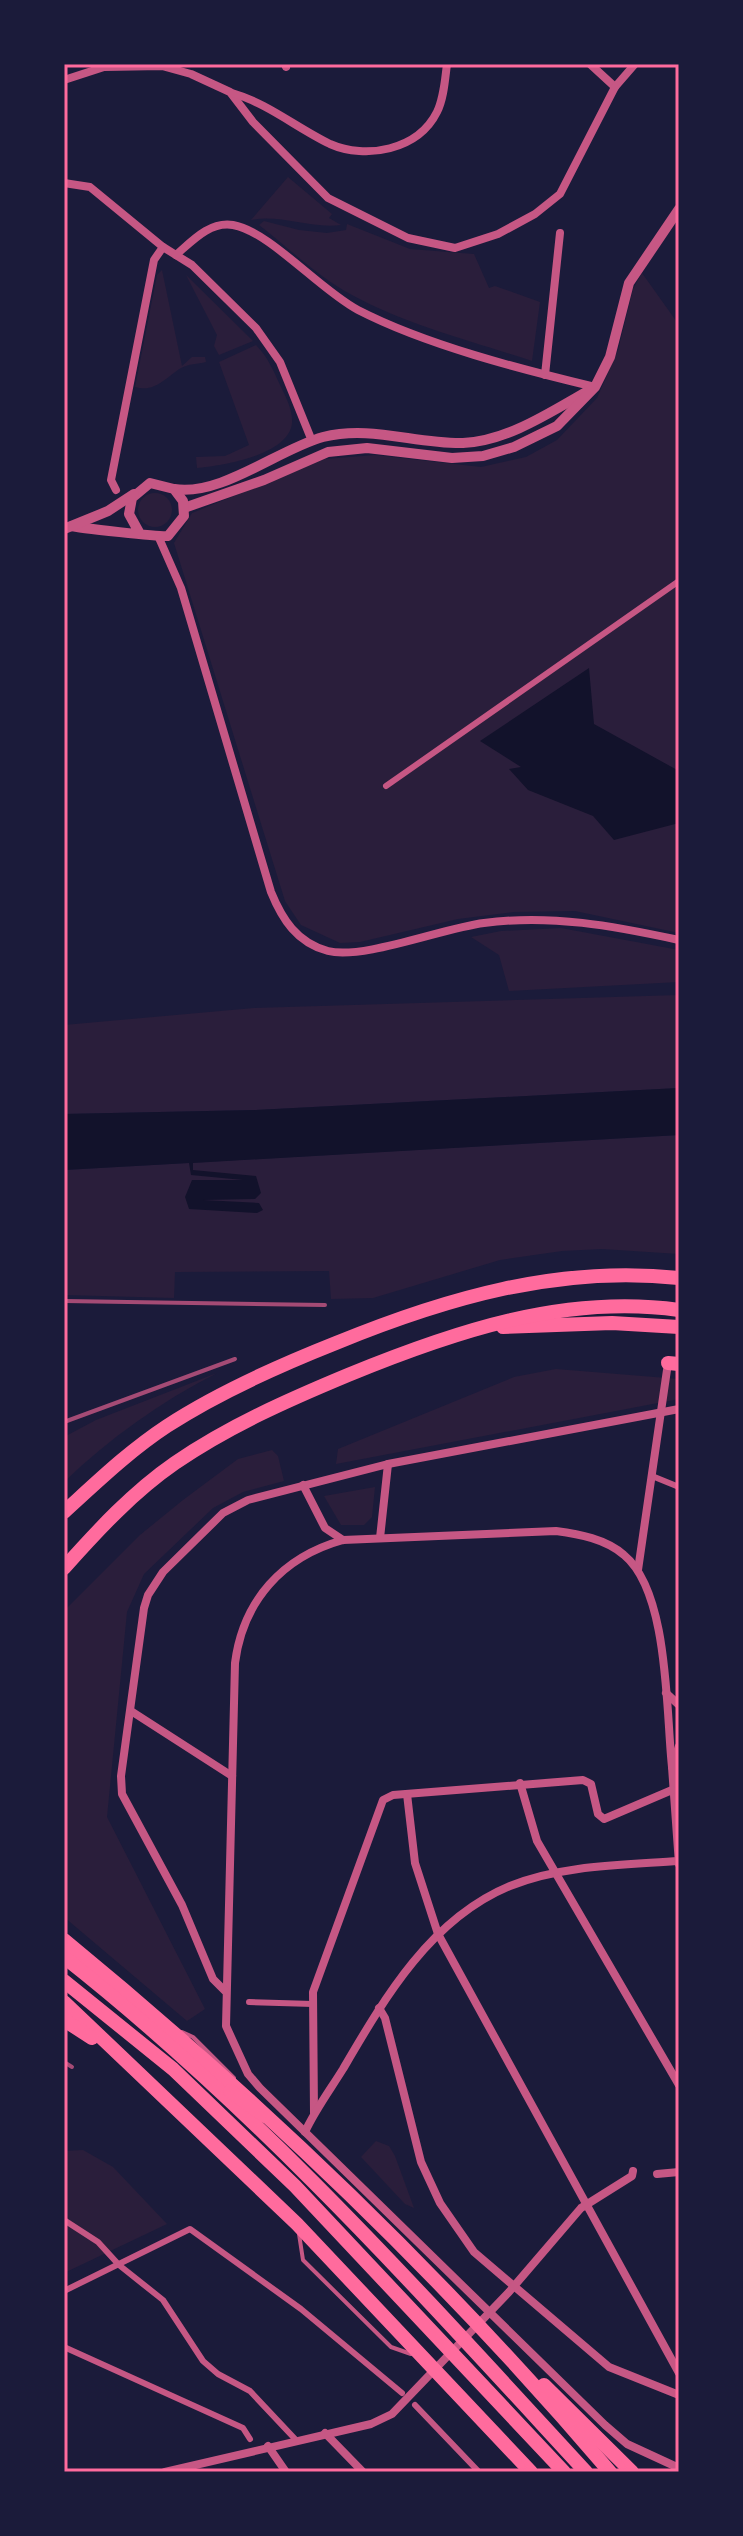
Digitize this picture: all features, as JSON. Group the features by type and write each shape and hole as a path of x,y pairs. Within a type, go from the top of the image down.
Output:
{"highway":[{"path":"64,1512 128,1455 188,1413 293,1360 385,1323 463,1298 544,1280 616,1274 679,1278"},
{"path":"64,1568 145,1486 233,1427 291,1398 408,1351 523,1316 587,1307 679,1310"},
{"path":"486,1326 650,1323 679,1327"},
{"path":"64,1940 163,2023 265,2116 495,2344 610,2472"},
{"path":"64,1957 180,2054 265,2116"},
{"path":"64,1981 173,2069 295,2186 564,2472"},
{"path":"64,2002 297,2224 531,2472"},
{"path":"64,2020 119,2056"},
{"path":"180,2054 343,2212 586,2472"},
{"path":"495,2344 558,2397 632,2472"}],"street":[{"path":"64,80 104,67 162,66 248,97 333,145 352,151 384,150 410,141 437,112 447,64"},
{"path":"590,64 615,87"},
{"path":"230,92 253,122 328,198 408,238 455,248 498,234 535,214 560,194 615,87 635,64"},
{"path":"64,183 90,187 163,247 192,265 270,345 304,415 312,441"},
{"path":"184,508 340,449 383,448 452,458 497,453 557,426 595,387 610,357 629,283 679,209"},
{"path":"176,255 216,225 231,224 251,230 326,291 373,317 545,375 595,387"},
{"path":"545,375 560,233"},
{"path":"116,490 111,480 120,427 154,260 163,247"},
{"path":"68,528 108,511 150,483 185,491 205,486 312,441 338,434 374,432 448,442 473,442 527,424 595,387"},
{"path":"68,528 159,538 181,524 184,508 174,489"},
{"path":"136,493 129,514 140,534"},
{"path":"159,538 181,588 271,892 292,931 309,944 329,952 352,953 467,926 523,920 575,920 679,940"},
{"path":"386,786 679,581"},
{"path":"637,1571 662,1410 674,1364"},
{"path":"225,1992 213,1979 182,1905 122,1794 121,1776 144,1608 154,1584 223,1513 263,1495 388,1464 679,1409"},
{"path":"380,1538 388,1464"},
{"path":"652,1476 679,1487"},
{"path":"303,1485 325,1528 343,1540"},
{"path":"305,2132 379,2008 438,1934 497,1892 556,1873 679,1862 660,1627 637,1571 625,1555 609,1546 583,1535 556,1531 343,1540 294,1561 270,1582 241,1629 235,1663 225,1963 228,2036 253,2081 305,2132 605,2425 627,2444 679,2468"},
{"path":"665,1692 679,1705"},
{"path":"131,1711 232,1776"},
{"path":"672,1767 679,1746"},
{"path":"314,2113 313,2004 317,1976 383,1800 393,1795 520,1783 588,1781 593,1788 598,1814 604,1819 672,1790"},
{"path":"520,1783 535,1837 679,2085"},
{"path":"407,1794 415,1863 438,1934 584,2205 679,2373"},
{"path":"209,1967 225,1963"},
{"path":"249,2002 313,2004"},
{"path":"379,2008 385,2018 418,2153 431,2186 474,2252 609,2367 678,2393"},
{"path":"659,2172 679,2172"},
{"path":"165,2472 371,2424 392,2414 504,2298 584,2205 633,2174"},
{"path":"64,2220 98,2242 119,2265 163,2300 203,2361 218,2374 250,2391 296,2440"},
{"path":"64,2291 190,2229 301,2309 408,2399 479,2472"},
{"path":"64,2347 243,2428 250,2439"},
{"path":"325,2433 363,2472"},
{"path":"268,2446 286,2472"}],"shaded area":[{"path":"288,177 332,214 329,218 341,225 251,220"},
{"path":"264,221 327,233 346,230 347,224 410,249 474,254 489,288 495,286 540,302 532,361 417,324 373,306 316,271 259,225"},
{"path":"162,270 182,366 192,357 205,357 206,362 184,367 160,384 148,388 135,387 157,275"},
{"path":"642,273 679,325 679,933 575,911 514,912 458,919 360,942 340,943 301,925 285,901 174,543 192,513 325,459 375,455 481,467 526,457 557,440 597,398 618,350 633,289"},
{"path":"186,275 253,341 219,355 214,346 217,335"},
{"path":"256,345 270,365 289,404 292,423 288,434 267,451 253,457 197,468 196,457 225,456 249,445 219,362"},
{"path":"155,493 167,498 172,510 167,522 155,527 143,522 138,510 143,498"},
{"path":"589,668 594,724 679,771 679,823 614,840 593,816 528,790 509,769 521,767 480,741"},
{"path":"561,928 679,950 679,982 509,991 499,955 471,937 501,931"},
{"path":"679,995 679,1088 256,1110 64,1114 64,1025 254,1008"},
{"path":"679,1088 679,1135 193,1163 193,1170 256,1176 261,1193 255,1199 203,1200 259,1203 263,1210 257,1213 189,1209 185,1197 192,1180 243,1180 191,1175 189,1163 64,1170 64,1114 256,1110"},
{"path":"679,1135 679,1254 602,1249 562,1251 500,1260 373,1298 331,1299 329,1271 175,1272 174,1298 64,1295 64,1170"},
{"path":"556,1369 679,1379 679,1399 336,1464 338,1449 514,1377"},
{"path":"217,1373 136,1422 64,1482 64,1437 96,1420"},
{"path":"272,1450 278,1456 284,1481 243,1492 213,1508 144,1574 127,1612 107,1817 205,2009 187,2021 64,1917 64,1611 140,1535 183,1500 238,1459"},
{"path":"375,1487 372,1517 364,1525 341,1525 324,1496"},
{"path":"376,2141 389,2146 395,2156 414,2208 405,2204 361,2157"},
{"path":"83,2150 113,2167 167,2224 64,2273 64,2151"}],"railway":[{"path":"64,1301 325,1305"},
{"path":"64,1422 235,1359"},
{"path":"64,2062 72,2067"}]}
